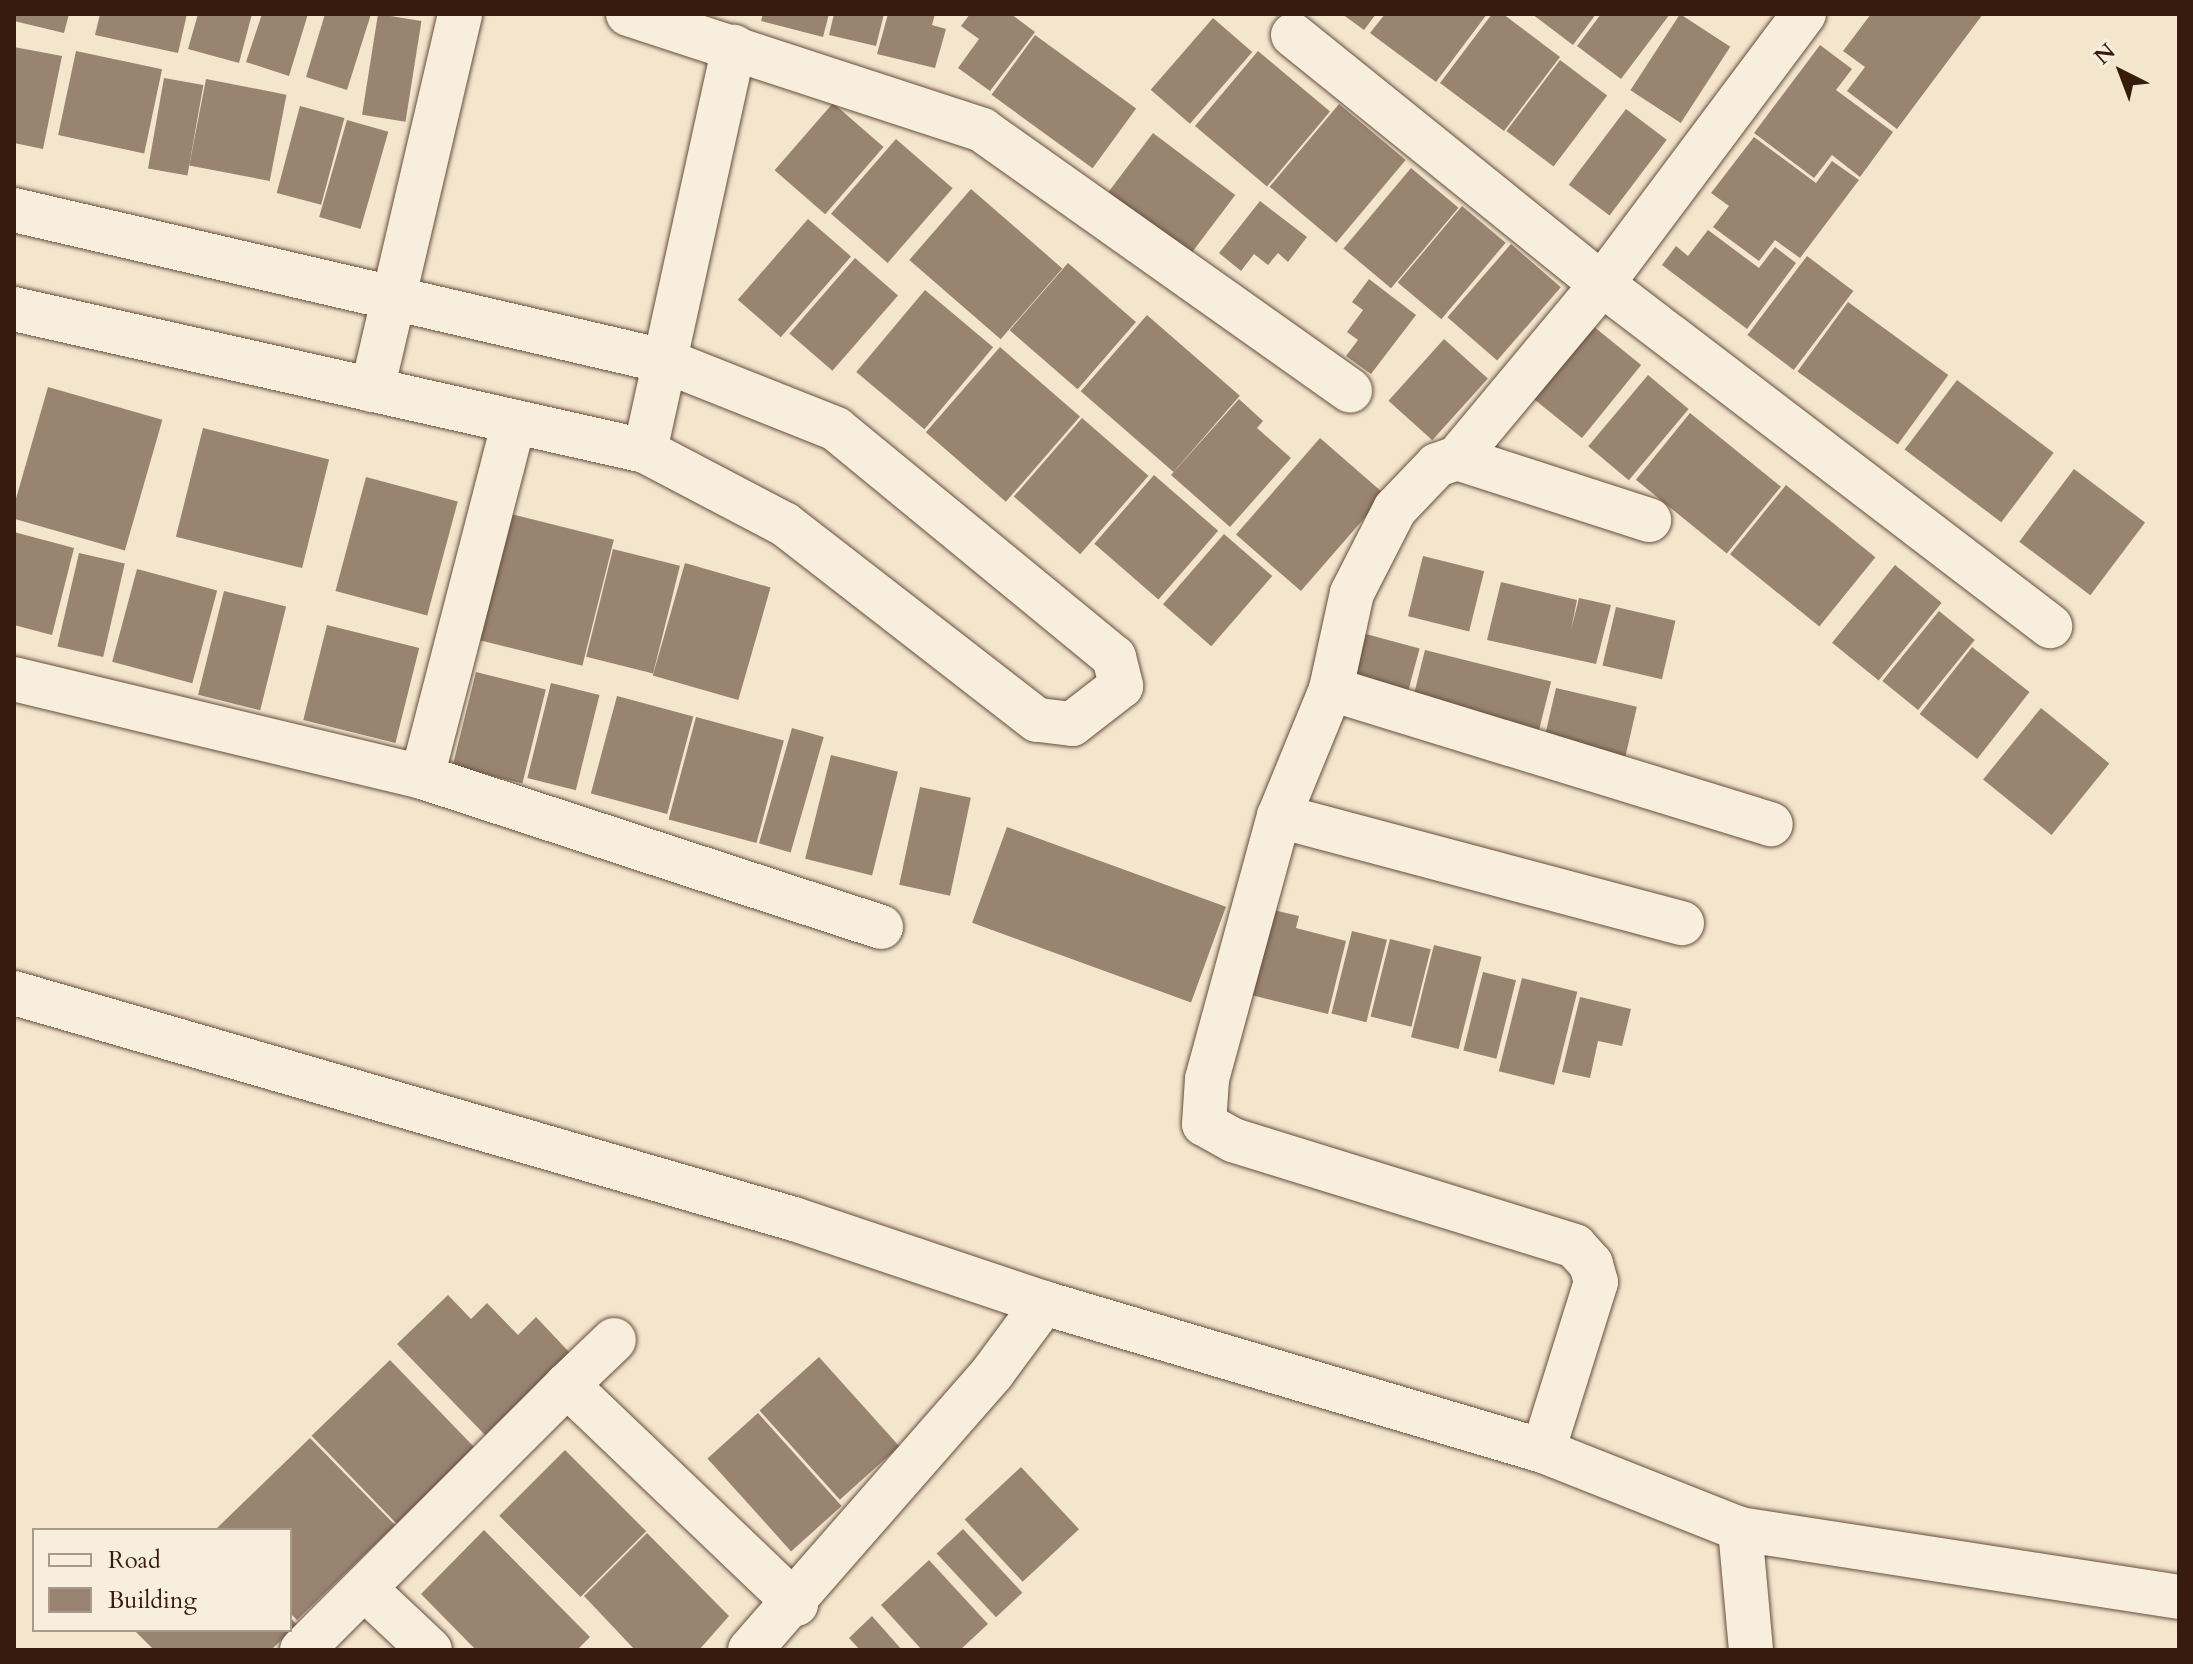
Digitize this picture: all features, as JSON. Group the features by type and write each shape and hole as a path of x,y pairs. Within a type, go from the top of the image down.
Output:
{"street":[{"path":"372,390 460,14"},
{"path":"630,14 982,130 1350,391"},
{"path":"1543,1451 1596,1282 1575,1246 1233,1140 1204,1124 1207,1079 1279,816 1331,689 1352,593 1395,509 1437,465 1457,458 1602,284 1804,14"},
{"path":"1293,35 1602,284 2050,626"},
{"path":"645,451 668,362 734,47"},
{"path":"14,210 668,362 836,429 1114,657 1121,686 1072,724 1037,720 784,524 645,451 14,309"},
{"path":"422,777 514,422"},
{"path":"1457,458 1649,520"},
{"path":"14,679 422,777 881,927"},
{"path":"1331,689 1771,824"},
{"path":"1279,816 1682,923"},
{"path":"14,993 794,1219 1044,1303 1543,1451 1740,1529 2179,1597"},
{"path":"750,1650 796,1604 1044,1303"},
{"path":"302,1650 614,1340"},
{"path":"567,1385 796,1604"},
{"path":"1740,1529 1751,1650"},
{"path":"365,1589 430,1650"}],"building":[{"path":"14,14 69,14 64,33 14,21"},
{"path":"100,14 187,14 178,53 95,35"},
{"path":"198,14 252,14 239,63 188,49"},
{"path":"262,14 308,14 289,76 246,62"},
{"path":"325,14 371,14 347,90 306,77"},
{"path":"378,14 421,21 406,122 362,115"},
{"path":"763,14 829,14 823,37 761,21"},
{"path":"834,14 884,14 876,46 829,35"},
{"path":"888,14 935,14 932,25 946,29 935,68 877,54"},
{"path":"970,14 1011,14 1035,32 990,91 958,68 979,39 961,26"},
{"path":"1342,14 1376,14 1364,30"},
{"path":"1385,14 1487,14 1436,82 1370,33"},
{"path":"1492,14 1503,14 1560,57 1504,131 1440,83"},
{"path":"1532,14 1596,14 1573,45"},
{"path":"1601,14 1670,14 1621,79 1577,46"},
{"path":"1680,14 1730,47 1681,123 1630,90"},
{"path":"1871,14 1983,14 1897,129 1847,91 1865,67 1843,51"},
{"path":"1213,18 1252,52 1190,124 1151,90"},
{"path":"1035,35 1136,108 1093,168 992,95"},
{"path":"1820,45 1852,69 1836,90 1893,132 1860,177 1832,155 1814,178 1754,133"},
{"path":"14,47 62,56 43,149 14,143"},
{"path":"76,51 162,69 144,153 58,135"},
{"path":"1258,51 1330,111 1267,186 1195,126"},
{"path":"1560,60 1607,96 1554,167 1506,131"},
{"path":"164,78 203,85 187,176 148,169"},
{"path":"206,79 286,95 270,181 189,165"},
{"path":"833,103 884,147 825,214 775,170"},
{"path":"1339,104 1406,160 1336,243 1270,187"},
{"path":"300,106 344,118 321,205 277,193"},
{"path":"1626,109 1667,140 1610,216 1569,185"},
{"path":"347,120 388,132 360,229 319,217"},
{"path":"1153,133 1235,195 1191,254 1108,192"},
{"path":"1754,137 1816,183 1832,161 1859,180 1800,258 1775,240 1759,261 1713,227 1729,206 1711,193"},
{"path":"896,139 953,188 888,263 831,214"},
{"path":"1411,168 1458,208 1391,288 1344,248"},
{"path":"971,189 1062,268 1001,339 909,260"},
{"path":"1260,201 1307,237 1288,262 1278,253 1268,265 1254,254 1241,271 1219,253"},
{"path":"1462,206 1506,243 1441,319 1398,283"},
{"path":"808,219 851,256 781,337 738,300"},
{"path":"1708,230 1759,268 1775,247 1796,263 1747,329 1662,265 1676,246 1688,256"},
{"path":"1511,244 1561,287 1497,361 1447,317"},
{"path":"1807,256 1853,291 1794,370 1747,335"},
{"path":"855,258 898,295 832,371 789,333"},
{"path":"1068,263 1136,322 1078,389 1010,330"},
{"path":"1369,279 1416,315 1371,374 1346,356 1358,340 1347,332 1363,310 1352,302"},
{"path":"925,290 993,347 924,429 856,372"},
{"path":"1848,302 1948,375 1898,444 1797,372"},
{"path":"1147,315 1240,396 1174,472 1081,391"},
{"path":"1593,326 1641,365 1582,438 1534,399"},
{"path":"1444,339 1488,378 1432,440 1388,401"},
{"path":"1000,347 1080,417 1006,502 926,432"},
{"path":"1648,375 1689,409 1629,480 1588,446"},
{"path":"1957,380 2054,453 2001,522 1905,449"},
{"path":"48,387 162,420 125,551 14,519 14,506"},
{"path":"1239,399 1263,421 1257,428 1291,458 1230,527 1171,475"},
{"path":"1690,413 1781,487 1727,553 1636,480"},
{"path":"1082,418 1148,476 1080,554 1014,496"},
{"path":"203,428 329,459 302,568 176,537"},
{"path":"1320,438 1385,494 1301,591 1236,535"},
{"path":"2074,469 2145,523 2090,595 2019,542"},
{"path":"1154,475 1218,531 1158,599 1094,544"},
{"path":"366,477 458,502 427,616 335,591"},
{"path":"1786,485 1875,557 1819,627 1730,554"},
{"path":"511,514 614,540 582,666 480,640"},
{"path":"14,532 74,548 52,635 14,625"},
{"path":"1224,534 1272,576 1211,646 1163,604"},
{"path":"613,549 680,566 653,673 586,657"},
{"path":"79,553 125,564 103,657 57,647"},
{"path":"1423,556 1484,571 1469,631 1408,616"},
{"path":"685,563 771,588 738,700 653,675"},
{"path":"1895,565 1942,603 1879,680 1832,643"},
{"path":"137,569 217,590 192,683 112,662"},
{"path":"1501,582 1577,600 1571,630 1579,598 1611,605 1596,664 1487,640"},
{"path":"224,591 286,606 260,710 198,695"},
{"path":"1616,607 1675,621 1662,679 1603,665"},
{"path":"1939,611 1975,640 1918,710 1882,681"},
{"path":"327,625 419,648 395,743 303,720"},
{"path":"1351,630 1420,648 1405,704 1336,686"},
{"path":"1972,647 2030,692 1977,759 1920,714"},
{"path":"1425,650 1551,681 1536,743 1410,711"},
{"path":"476,672 546,689 522,784 453,766"},
{"path":"551,683 600,695 576,790 527,778"},
{"path":"1556,688 1637,707 1622,770 1541,751"},
{"path":"617,696 693,716 667,814 591,794"},
{"path":"2041,708 2109,763 2051,835 1983,779"},
{"path":"696,717 784,741 756,843 669,819"},
{"path":"792,728 824,737 791,852 759,843"},
{"path":"831,755 898,772 872,876 805,859"},
{"path":"920,787 971,798 950,896 899,885"},
{"path":"1007,827 1226,907 1191,1003 972,923"},
{"path":"1260,907 1299,916 1296,928 1346,941 1328,1014 1239,992"},
{"path":"1352,931 1387,940 1366,1022 1331,1013"},
{"path":"1390,939 1431,949 1411,1027 1371,1017"},
{"path":"1434,945 1482,957 1459,1049 1411,1037"},
{"path":"1483,972 1516,980 1496,1059 1463,1051"},
{"path":"1522,978 1577,992 1554,1085 1499,1071"},
{"path":"1580,997 1631,1009 1622,1046 1598,1041 1590,1078 1562,1072"},
{"path":"448,1295 471,1319 487,1303 518,1335 536,1317 570,1353 485,1435 397,1344"},
{"path":"819,1357 899,1446 840,1500 760,1411"},
{"path":"390,1360 475,1448 396,1523 312,1436"},
{"path":"758,1413 842,1506 791,1551 707,1459"},
{"path":"310,1438 395,1525 297,1620 292,1615 292,1528 217,1528"},
{"path":"565,1450 646,1531 581,1597 499,1516"},
{"path":"1021,1467 1079,1529 1023,1582 965,1520"},
{"path":"963,1529 1022,1593 996,1617 937,1554"},
{"path":"484,1530 590,1637 577,1650 476,1650 421,1594"},
{"path":"647,1533 729,1616 699,1650 635,1650 584,1596"},
{"path":"929,1560 988,1624 960,1650 922,1650 881,1605"},
{"path":"872,1616 902,1650 860,1650 849,1638"},
{"path":"136,1632 290,1632 271,1650 154,1650"}]}
